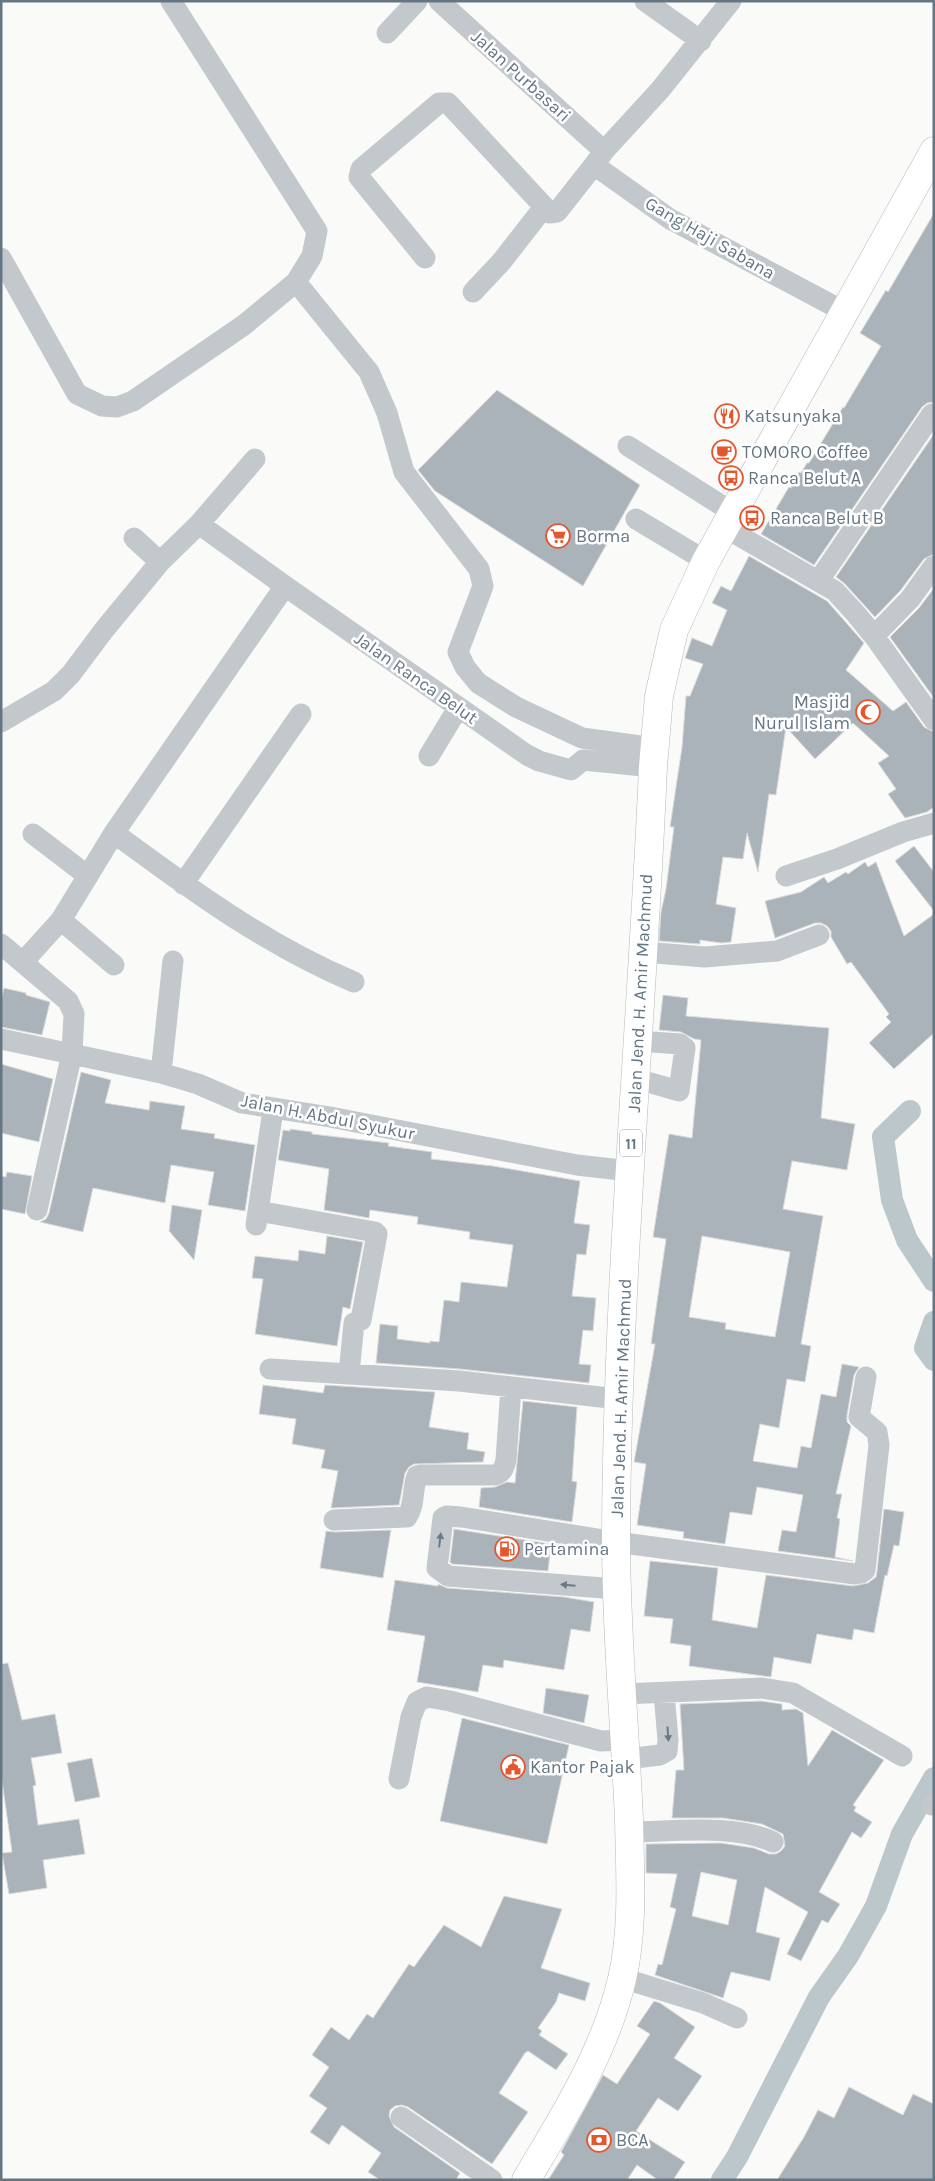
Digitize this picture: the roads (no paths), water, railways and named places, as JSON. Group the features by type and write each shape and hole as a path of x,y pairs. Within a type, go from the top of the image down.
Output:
{"highway":[{"name":"Jalan Jend. H. Amir Machmud","path":"526,2180 584,2081 608,2026 622,1978 629,1909 626,1750 617,1589 618,1399 659,696 674,630 706,561 934,151"}],"street":[{"path":"1,258 77,394 102,406 117,406 133,401 244,325 296,282 312,256 317,231 170,1"},
{"path":"387,33 417,1"},
{"name":"Jalan Purbasari","path":"439,1 599,158"},
{"path":"645,1 701,41"},
{"path":"425,258 359,177 360,169 439,103 448,103 544,207 552,213 557,212 599,158 634,121 701,41 731,1"},
{"name":"Gang Haji Sabana","path":"599,158 670,219 845,312"},
{"path":"473,292 502,261 544,207"},
{"path":"296,282 369,372 387,413 404,472 479,569 483,586 458,652 465,667 478,683 516,707 582,738 654,758"},
{"path":"819,580 932,414"},
{"path":"628,446 728,520 835,591 874,636 934,720"},
{"path":"1,722 54,691 71,674 104,630 160,562 199,524 255,459"},
{"path":"636,519 706,561"},
{"name":"Jalan Ranca Belut","path":"199,524 527,756 571,770 583,760 654,758"},
{"path":"134,538 160,562"},
{"path":"874,636 910,599 934,566"},
{"path":"23,962 61,920 114,833 285,586"},
{"path":"448,689 465,667"},
{"path":"429,756 458,708"},
{"path":"183,884 300,714"},
{"path":"786,876 837,859 903,832 934,823"},
{"path":"114,833 183,884 272,942 315,966 354,982"},
{"path":"32,834 88,876"},
{"path":"61,920 114,966"},
{"path":"643,952 705,957 777,951 819,934"},
{"path":"1,944 68,1001 74,1014 72,1053 37,1210"},
{"path":"161,1073 173,961"},
{"name":"Jalan H. Abdul Syukur","path":"1,1040 72,1053 161,1073 198,1084 242,1103 273,1110 330,1117 577,1164 630,1171"},
{"path":"635,1082 651,1083 679,1091 685,1048 680,1044 638,1041"},
{"path":"273,1110 257,1218 376,1232 377,1234 362,1320 354,1323 349,1373"},
{"path":"270,1370 314,1374 349,1373 511,1386 618,1399"},
{"path":"617,1589 448,1576 437,1568 443,1518 447,1516 616,1542 855,1574 861,1573 865,1570 880,1444 877,1432 859,1417 866,1377"},
{"path":"334,1520 407,1517 412,1510 417,1476 500,1473 506,1460 511,1386"},
{"path":"623,1694 762,1688 793,1693 902,1756"},
{"path":"399,1778 411,1717 417,1702 426,1697 450,1701 601,1741 626,1750 660,1755 667,1751 668,1740 664,1693"},
{"path":"629,1832 729,1831 762,1837 773,1842"},
{"path":"622,1978 703,2003 738,2018"},
{"path":"401,2117 492,2180"}],"waterway":[{"path":"910,1111 883,1137 892,1200 907,1240 934,1281"},
{"path":"934,1322 925,1348 934,1360"},
{"path":"722,2180 737,2157 819,1997 848,1956 876,1906 902,1834 934,1778"}],"place":[{"name":"Katsunyaka","path":"727,416"},
{"name":"TOMORO Coffee","path":"724,452"},
{"name":"Ranca Belut A","path":"731,478"},
{"name":"Ranca Belut B","path":"752,518"},
{"name":"Borma","path":"558,536"},
{"name":"Masjid Nurul Islam","path":"868,712"},
{"name":"Pertamina","path":"507,1549"},
{"name":"Kantor Pajak","path":"513,1767"},
{"name":"BCA","path":"599,2140"}]}
